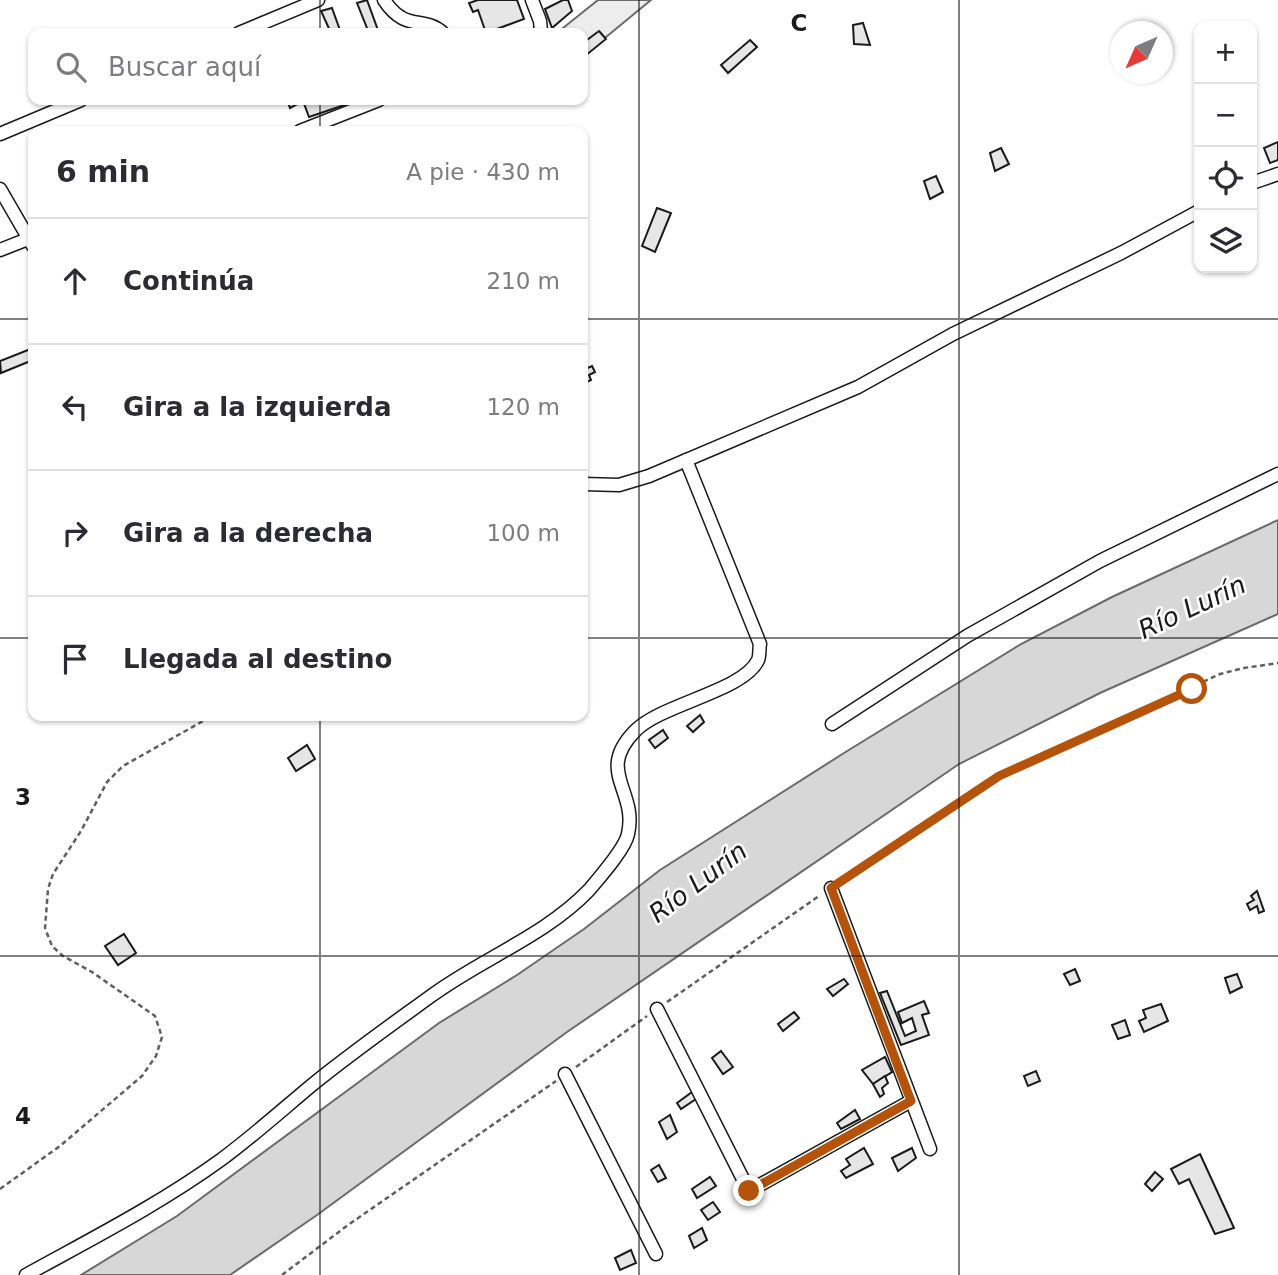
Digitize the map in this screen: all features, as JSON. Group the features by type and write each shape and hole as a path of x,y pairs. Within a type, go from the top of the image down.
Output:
{"street":[{"path":"251,28 318,0"},
{"path":"384,0 390,10 401,19 436,28"},
{"path":"532,0 541,28"},
{"path":"0,134 68,105"},
{"path":"313,126 366,105"},
{"path":"1257,181 1278,174"},
{"path":"0,189 28,234"},
{"path":"588,484 619,485 649,476 858,387 953,334 1121,253 1194,214"},
{"path":"0,250 28,242"},
{"path":"26,1275 178,1190 433,994 549,923 588,891 628,836 629,808 616,768 621,747 638,728 656,716 744,674 758,660 760,644 687,460"},
{"path":"832,724 967,636 1100,561 1278,474"},
{"path":"831,888 930,1149"},
{"path":"657,1009 749,1191 911,1101"},
{"path":"565,1074 656,1254"}],"path":[{"path":"282,1275 348,1225 782,920 999,776 1220,674 1278,663"},
{"path":"0,1189 60,1146 142,1076 156,1056 162,1037 155,1016 92,972 63,957 52,946 45,928 48,889 53,874 81,831 107,782 123,766 203,721"}],"shaded area":[{"path":"598,0 651,0 588,52 588,28 563,28"}],"water":[{"name":"Río Lurín","path":"1278,520 1278,614 1100,693 959,764 567,1032 317,1215 230,1275 81,1275 177,1216 439,1023 517,975 584,929 660,870 844,753 1021,644 1112,597"}],"building":[{"path":"367,0 377,28 367,28 357,3"},
{"path":"478,0 517,0 524,19 500,28 484,28 478,10 473,12 469,3"},
{"path":"568,0 572,11 552,28 545,9"},
{"path":"332,8 339,28 329,28 321,11"},
{"path":"863,23 870,45 854,44 853,25"},
{"path":"599,31 606,39 588,54 588,39"},
{"path":"750,40 757,47 728,73 721,65"},
{"path":"304,105 344,105 309,117"},
{"path":"1278,142 1278,160 1270,163 1264,148"},
{"path":"1001,148 1009,164 995,171 990,153"},
{"path":"936,176 943,192 930,199 924,181"},
{"path":"657,208 671,213 655,252 642,246"},
{"path":"28,350 28,362 1,373 0,361"},
{"path":"592,366 595,372 589,375 591,380 588,382 588,368"},
{"path":"700,715 704,722 693,732 687,726"},
{"path":"663,730 668,738 655,748 649,740"},
{"path":"307,745 315,759 296,771 288,758"},
{"path":"1257,891 1264,911 1259,913 1257,906 1250,910 1247,904 1254,900 1251,896"},
{"path":"124,934 136,953 118,965 105,946"},
{"path":"1075,969 1080,981 1070,985 1064,974"},
{"path":"1237,974 1242,987 1230,993 1225,978"},
{"path":"844,979 848,984 833,996 827,989"},
{"path":"887,991 905,1036 916,1031 912,1018 902,1023 898,1012 924,1001 929,1013 922,1015 929,1035 901,1045 880,993"},
{"path":"1161,1004 1168,1021 1144,1032 1139,1021 1146,1018 1143,1010"},
{"path":"794,1012 799,1018 783,1031 778,1024"},
{"path":"1125,1020 1130,1035 1118,1039 1112,1025"},
{"path":"721,1051 733,1067 723,1074 712,1058"},
{"path":"885,1057 892,1072 873,1084 862,1070"},
{"path":"1036,1071 1040,1081 1028,1086 1024,1076"},
{"path":"885,1076 888,1083 882,1088 884,1094 880,1097 873,1084"},
{"path":"692,1092 696,1099 681,1109 677,1103"},
{"path":"855,1110 860,1119 841,1129 837,1123"},
{"path":"670,1115 677,1132 667,1139 659,1122"},
{"path":"864,1148 873,1164 846,1178 841,1171 850,1165 846,1159"},
{"path":"912,1148 916,1158 898,1171 892,1158"},
{"path":"1200,1154 1234,1228 1215,1234 1189,1179 1179,1184 1171,1169"},
{"path":"659,1165 666,1178 658,1182 651,1170"},
{"path":"1155,1172 1163,1179 1152,1191 1145,1184"},
{"path":"710,1177 716,1186 697,1198 692,1189"},
{"path":"713,1202 720,1212 708,1220 701,1210"},
{"path":"702,1228 707,1240 694,1248 689,1236"},
{"path":"631,1250 636,1263 620,1270 615,1258"}],"route":[{"path":"749,1191 911,1101 831,888 999,776 1192,689"}]}
